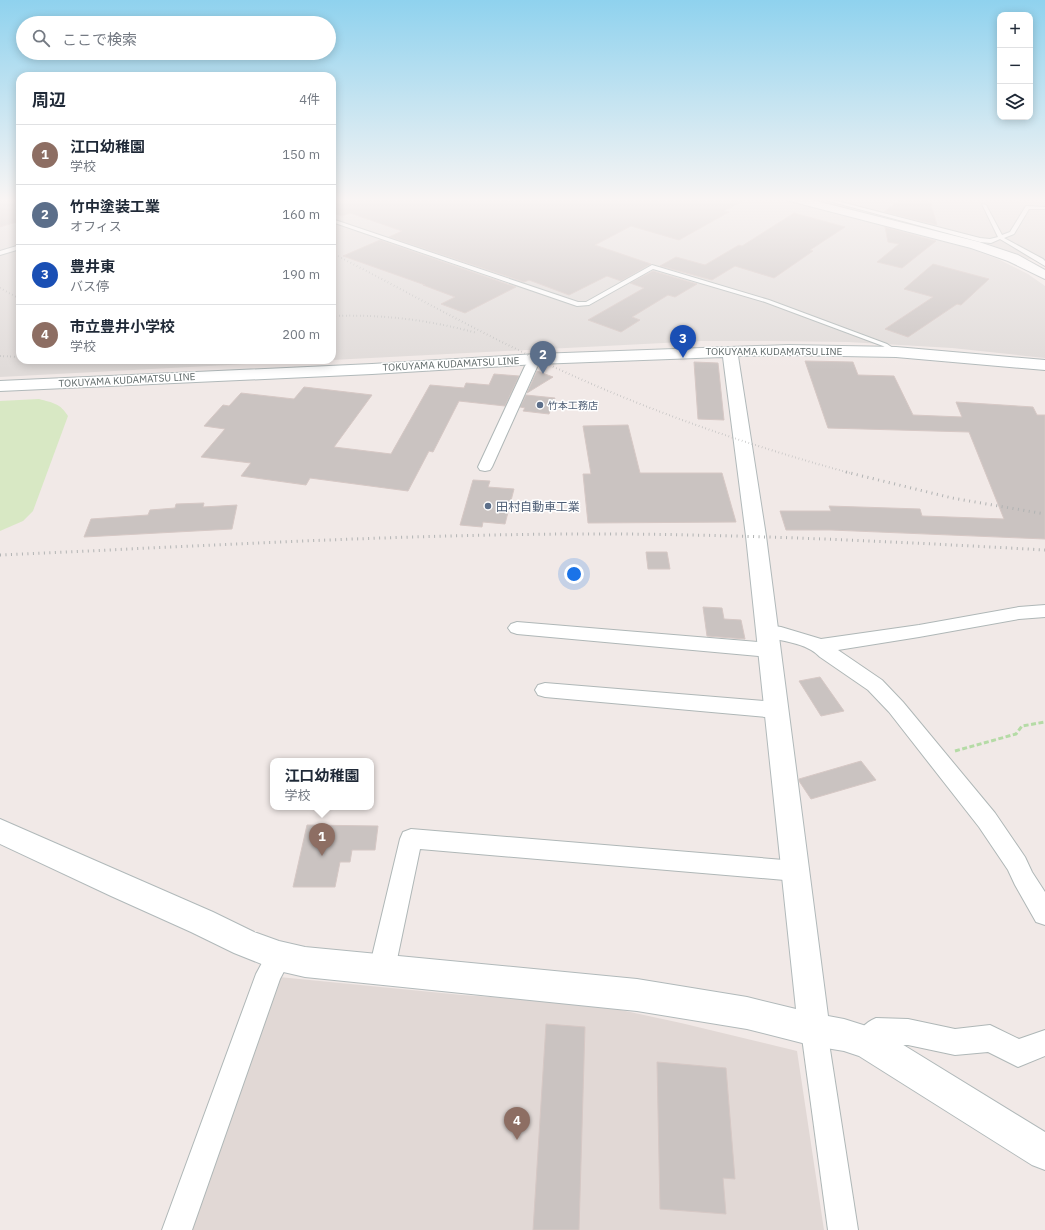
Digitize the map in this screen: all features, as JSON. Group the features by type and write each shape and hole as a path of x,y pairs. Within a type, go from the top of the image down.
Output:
{"main road":[{"path":"1005,255 1044,271"},
{"name":"TOKUYAMA KUDAMATSU LINE","path":"0,386 372,369 537,359 730,351 788,350 896,352 1045,365"},
{"path":"730,351 756,536 814,1030"},
{"path":"0,831 121,887 246,943 279,956 305,962 637,995 747,1013 814,1030 844,1034 867,1042 1045,1152"}],"street":[{"path":"485,467 531,366 537,359"},
{"path":"821,646 1045,611"},
{"path":"517,628 768,640 782,633 821,646 827,652 875,685 896,707 988,820 1017,864 1023,878 1045,914"},
{"path":"545,690 777,710"},
{"path":"382,969 411,838 796,871"},
{"path":"177,1230 269,974 279,956"},
{"path":"814,1030 843,1230"},
{"path":"867,1042 876,1031 908,1032 955,1042 990,1038 1018,1052 1045,1043"}],"lane":[{"path":"435,255 577,304 587,304 652,267 767,301 885,345 896,352"},
{"path":"1033,255 1041,260 1044,271"}],"path":[{"path":"936,756 1016,734 1022,726 1045,722"}],"shaded area":[{"path":"0,255 16,255 16,364 248,364 0,377"},
{"path":"336,255 988,255 1028,274 1045,286 1045,358 952,348 848,342 702,341 336,360"},
{"path":"1019,255 1045,255 1045,261 1028,259"},
{"path":"279,977 462,995 593,1004 681,1023 797,1051 824,1230 192,1230"}],"green space":[{"path":"39,399 59,406 68,416 33,511 23,521 0,531 0,401"}],"building":[{"path":"425,255 516,287 465,313 441,304 455,297 343,256"},
{"path":"444,255 626,255 651,264 621,281 607,276 569,295 529,280 524,282"},
{"path":"721,255 807,255 774,278 735,266 712,280 660,266 676,257 705,265"},
{"path":"885,255 918,255 902,268 877,262"},
{"path":"933,264 989,279 961,305 957,304 908,337 885,329 933,297 904,289"},
{"path":"653,271 697,284 675,297 668,295 632,317 640,320 621,332 588,320 644,288 630,283"},
{"path":"805,361 853,362 858,375 894,376 913,415 962,417 956,402 1033,407 1037,415 1045,415 1045,539 831,530 786,530 780,511 831,511 829,506 920,509 922,516 1004,519 969,432 828,428"},
{"path":"694,362 718,363 724,420 698,419"},
{"path":"537,371 553,377 527,393"},
{"path":"494,374 519,376 505,406 459,401 433,452 429,451 408,491 310,478 306,485 241,476 251,463 201,457 225,429 204,426 223,405 229,406 241,393 294,399 304,387 372,395 334,447 391,454 430,385 464,388 466,383 489,385"},
{"name":"竹本工務店","path":"526,395 555,398 549,414 523,411 525,408 520,407"},
{"path":"628,425 640,473 722,473 736,522 588,523 583,474 591,474 583,426"},
{"name":"田村自動車工業","path":"473,480 490,481 488,487 514,489 505,524 483,522 482,527 460,525"},
{"path":"204,503 203,507 237,505 232,529 84,537 91,519 148,515 150,510 175,508 176,504"},
{"path":"646,552 667,552 670,569 648,569"},
{"path":"703,607 722,608 724,619 741,620 745,639 707,636"},
{"path":"820,677 844,711 821,716 799,681"},
{"path":"861,761 876,780 811,799 799,781 799,779"},
{"path":"307,825 378,826 375,850 352,850 350,862 340,862 335,887 293,887"},
{"path":"546,1024 585,1027 579,1230 533,1230"},
{"path":"657,1062 726,1068 735,1179 723,1178 726,1214 660,1209"}],"railway":[{"path":"337,255 511,346 613,393 652,409 730,437 849,473"},
{"path":"0,288 16,297"},
{"path":"336,316 387,317 423,321 477,333"},
{"path":"0,356 16,357"},
{"path":"849,473 952,498 1045,514"},
{"path":"0,555 387,538 542,534 779,537 1045,550"}],"place":[{"name":"豊井東","path":"683,358"},
{"name":"竹中塗装工業","path":"543,374"},
{"name":"竹本工務店","path":"540,405"},
{"name":"田村自動車工業","path":"488,506"},
{"name":"江口幼稚園","path":"322,856"},
{"name":"市立豊井小学校","path":"517,1140"}]}
